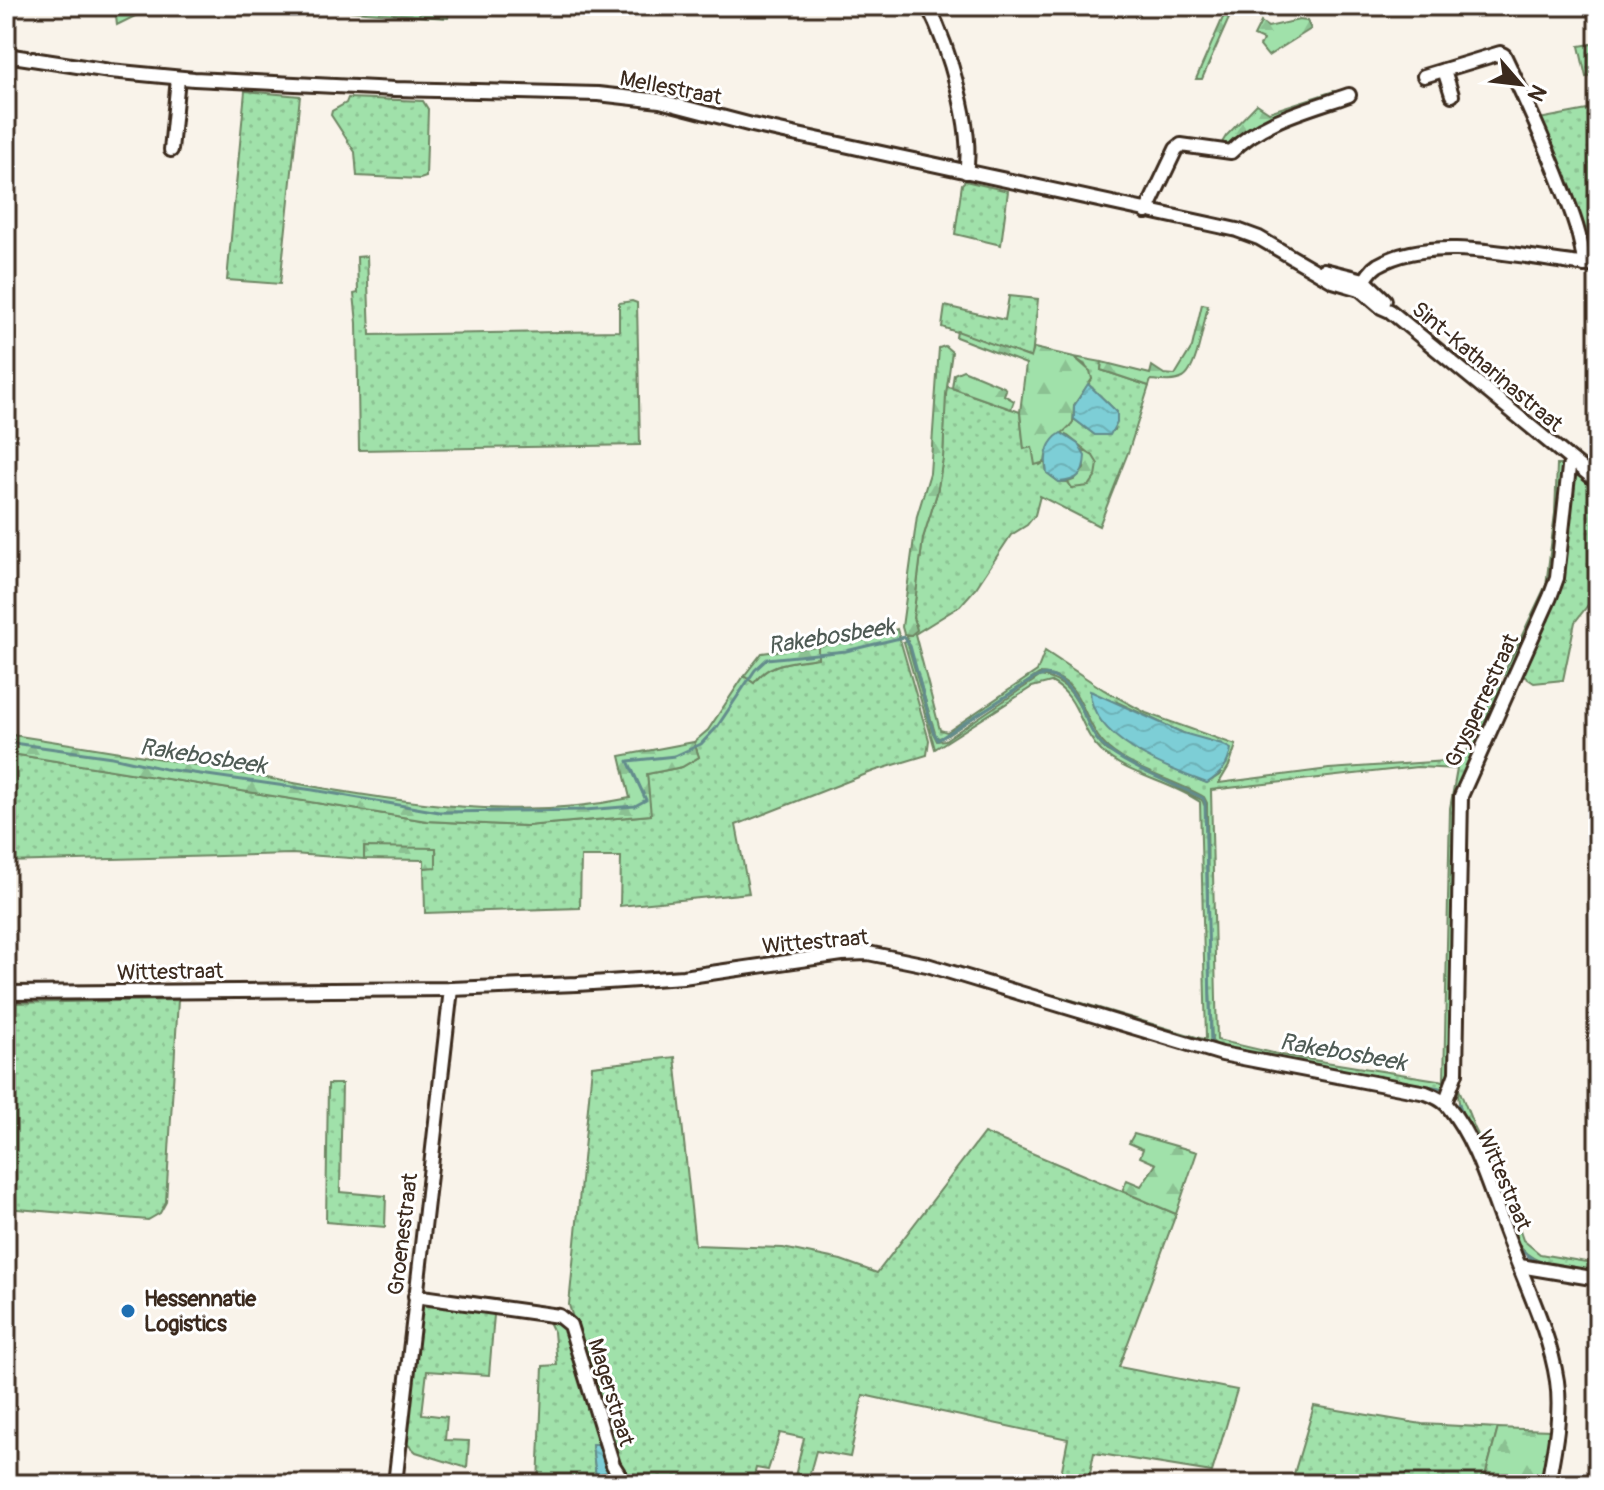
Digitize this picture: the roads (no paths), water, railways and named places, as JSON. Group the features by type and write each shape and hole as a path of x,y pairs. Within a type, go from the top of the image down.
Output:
{"street":[{"path":"928,6 944,37 954,71 967,140 966,172"},
{"path":"1424,76 1500,53 1504,55 1574,217 1584,265"},
{"name":"Mellestraat","path":"6,55 178,78 395,89 598,94 660,101 752,125 1237,230 1259,238 1310,266 1362,285"},
{"path":"1444,70 1452,95"},
{"path":"171,150 178,78"},
{"path":"1146,212 1176,149 1181,145 1231,152 1263,126 1349,95"},
{"path":"1362,285 1376,266 1400,256 1441,250 1483,249 1598,266"},
{"name":"Sint-Katharinastraat","path":"1362,285 1386,301 1390,311 1598,482"},
{"name":"Grysperrestraat","path":"1445,1103 1456,1073 1461,796 1554,587 1569,467 1573,462"},
{"name":"Wittestraat","path":"6,993 451,989 577,984 683,977 868,953 927,965 1222,1054 1408,1088 1439,1098 1454,1115 1484,1171 1520,1266 1598,1279"},
{"name":"Groenestraat","path":"395,1484 451,989"},
{"path":"1520,1266 1545,1335 1556,1377 1557,1429 1548,1484"},
{"name":"Magerstraat","path":"415,1296 559,1316 570,1325 613,1465 625,1484"}],"water":[{"path":"1088,384 1117,412 1117,422 1110,435 1095,435 1074,419 1074,406"},
{"path":"1061,433 1078,444 1085,456 1078,476 1059,482 1047,473 1046,461 1049,445"},
{"path":"1090,691 1183,733 1222,744 1231,749 1226,765 1207,783 1134,750 1103,724 1094,708"},
{"path":"592,1444 598,1444 613,1484 597,1484"}],"waterway":[{"name":"Rakebosbeek","path":"6,742 439,812 585,810 635,806 646,800 628,761 675,756 701,744 717,727 755,670 767,659 846,651 904,637 910,646 938,740 1033,679 1052,676 1075,696 1102,745 1136,767 1203,798 1211,1043 1215,1047"},
{"name":"Rakebosbeek","path":"1395,1081 1439,1088"},
{"name":"Rakebosbeek","path":"1459,1104 1463,1117"},
{"name":"Rakebosbeek","path":"1489,1170 1518,1248 1534,1260 1567,1268"}],"place":[{"name":"Hessennatie Logistics","path":"128,1311"}]}
